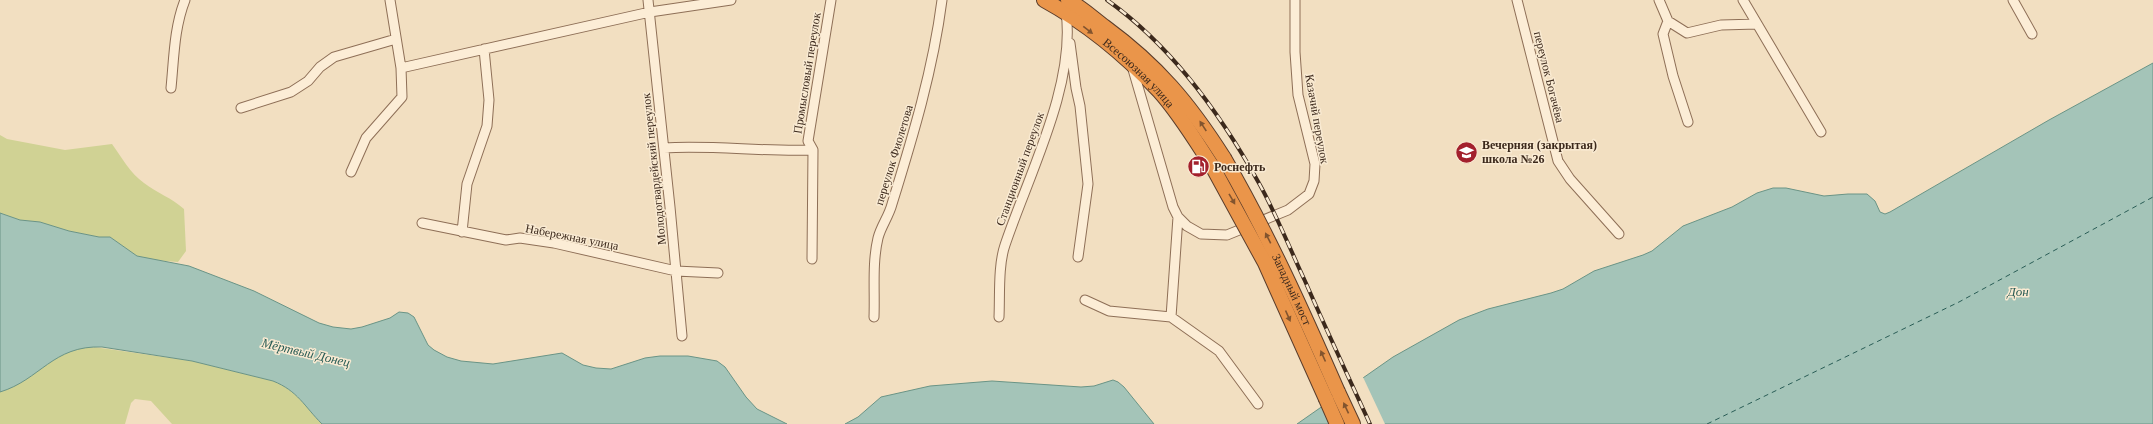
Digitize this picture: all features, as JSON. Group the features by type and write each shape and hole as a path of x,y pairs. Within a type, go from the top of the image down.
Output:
{"highway":[{"name":"Всесоюзная улица","path":"1044,0 1067,6 1135,49 1169,82 1199,119 1218,162"},
{"name":"Всесоюзная улица","path":"1067,6 1160,92 1187,128 1218,162"},
{"name":"Западный мост","path":"1218,162 1337,424"},
{"name":"Западный мост","path":"1218,162 1252,207 1277,256 1353,424"}],"street":[{"path":"172,88 176,35 180,13 185,0"},
{"path":"350,172 366,138 402,97 401,68 390,0"},
{"name":"Молодогвардейский переулок","path":"648,0 682,336"},
{"path":"401,68 650,12 731,0"},
{"name":"Промысловый переулок","path":"812,259 813,150 808,141 831,0"},
{"name":"переулок Фиолетова","path":"874,317 875,259 878,237 890,211 923,104 942,0"},
{"name":"Казачий переулок","path":"1178,217 1187,226 1201,234 1227,235 1288,210 1309,194 1314,181 1315,164 1298,95 1295,52 1295,0"},
{"name":"переулок Богачёва","path":"1517,0 1558,161 1570,179 1619,234"},
{"path":"1659,0 1668,21 1687,33 1721,25 1757,24"},
{"path":"1743,0 1821,132"},
{"path":"2013,0 2032,34"},
{"name":"Станционный переулок","path":"1067,6 1088,184 1078,257"},
{"path":"1668,21 1663,34 1673,76 1688,122"},
{"name":"Станционный переулок","path":"999,317 1004,247 1033,172 1060,89 1069,30"},
{"path":"241,108 291,92 308,81 320,67 334,58 396,39"},
{"path":"462,232 467,184 487,126 489,100 484,49"},
{"path":"1142,75 1150,63"},
{"path":"1131,64 1173,207 1178,217 1171,317"},
{"name":"Промысловый переулок","path":"664,148 685,147 771,151 813,150"},
{"name":"Набережная улица","path":"422,223 506,240 520,238 554,243 676,271 718,273"},
{"path":"1085,300 1109,311 1171,317 1219,351 1258,404"}],"green space":[{"path":"0,135 7,139 65,150 112,144 134,175 149,187 184,209 186,251 178,262 153,260 137,256 110,237 99,237 69,231 40,222 20,220 0,213"},
{"path":"87,346 192,361 273,381 289,389 295,394 322,424 172,424 151,401 135,399 131,403 125,424 0,424 0,392 21,382 64,353"}],"water":[{"name":"Дон","path":"2153,63 2153,424 1297,424 1393,357 1459,320 1488,309 1563,289 1594,271 1643,255 1652,251 1683,226 1732,207 1757,193 1773,188 1786,188 1824,196 1867,194 1875,201 1880,212 1885,214 1890,212 2049,120"},
{"name":"Мёртвый Донец","path":"0,213 20,220 40,222 69,231 99,237 110,237 137,256 189,266 254,291 319,323 333,327 351,329 362,327 390,318 399,312 408,313 414,317 428,345 447,357 461,361 493,364 562,353 583,365 611,369 645,358 660,356 688,356 717,361 725,367 746,397 757,409 787,424 322,424 295,394 289,389 273,381 192,361 102,347 85,348 59,357 26,380 14,387 0,392"},
{"path":"1113,380 1124,387 1154,424 845,424 858,417 881,397 930,386 992,381 1081,387 1094,386"}],"pier":[{"path":"1362,375 1385,424 1330,424 1321,405"}],"ferry route":[{"path":"1707,424 1959,302 2153,197"}],"railway":[{"path":"1107,0 1131,18 1174,61 1194,84 1229,133 1260,185 1278,221 1370,424"}],"place":[{"name":"Вечерняя (закрытая) школа №26","path":"1466,152"},
{"name":"Роснефть","path":"1199,167"}]}
